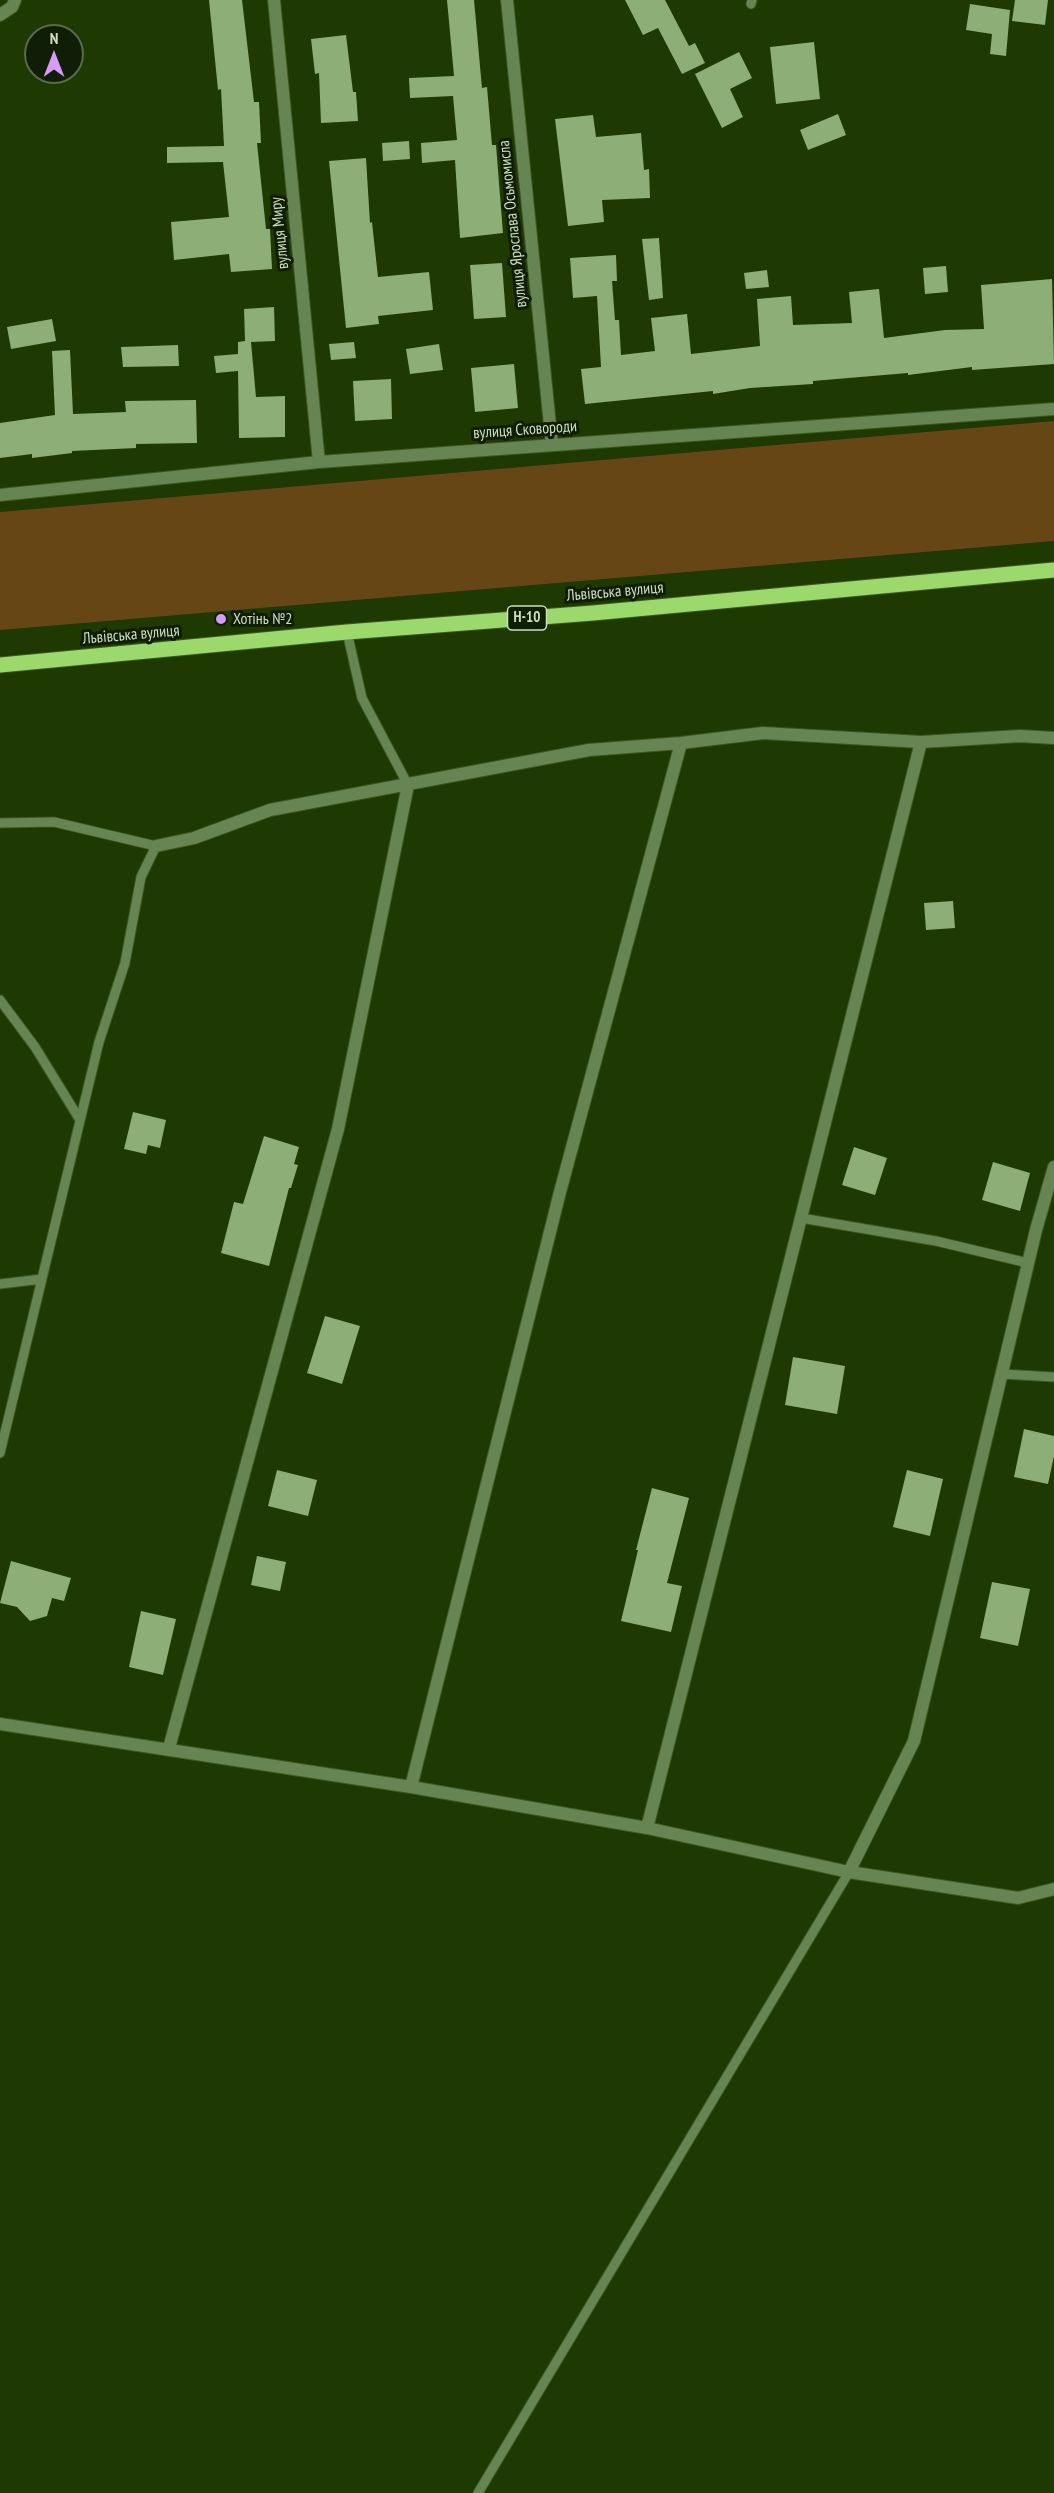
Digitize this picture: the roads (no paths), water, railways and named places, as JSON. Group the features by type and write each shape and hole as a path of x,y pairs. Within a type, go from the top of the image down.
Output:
{"main road":[{"name":"Львівська вулиця","path":"0,665 1054,570"}],"street":[{"path":"0,15 12,6 15,0"},
{"name":"вулиця Миру","path":"274,0 319,462"},
{"name":"вулиця Ярослава Осьмомисла","path":"507,0 552,445"},
{"name":"вулиця Сковороди","path":"0,495 319,462 1054,409"},
{"path":"156,846 194,838 270,810 408,786 589,750 681,743 763,733 921,742 1020,736 1054,738"},
{"path":"647,1828 921,742"},
{"path":"411,1787 557,1204 681,743"},
{"path":"169,1748 338,1129 408,786"},
{"path":"849,1872 914,1741 1028,1263 1054,1167"},
{"path":"0,1724 169,1748 647,1828 849,1872 1018,1898 1054,1889"}],"lane":[{"path":"347,632 362,698 408,786"},
{"path":"0,824 54,822 156,846 141,877 124,963 99,1042 0,1453"},
{"path":"0,1000 35,1047 80,1120"},
{"path":"801,1218 936,1241 1028,1263"},
{"path":"0,1284 42,1279"},
{"path":"1002,1374 1054,1377"},
{"path":"478,2493 849,1872"}],"place":[{"name":"Хотінь №2","path":"221,619"}]}
